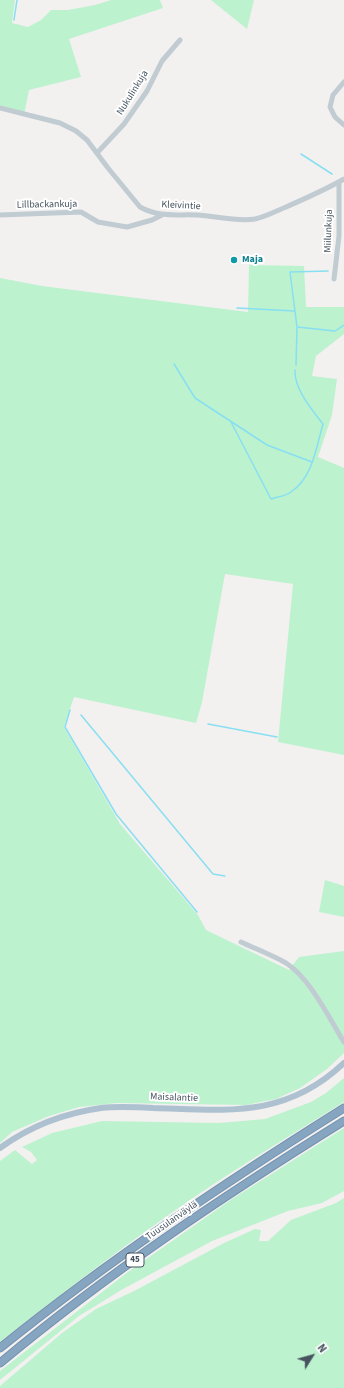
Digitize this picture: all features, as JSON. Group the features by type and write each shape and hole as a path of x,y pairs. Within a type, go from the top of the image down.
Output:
{"highway":[{"name":"Tuusulanväylä","path":"0,1348 126,1252 268,1156 344,1108"},
{"name":"Tuusulanväylä","path":"0,1363 75,1304 202,1212 344,1121"}],"main road":[{"name":"Maisalantie","path":"0,1148 11,1140 40,1125 71,1114 97,1109 138,1107 228,1110 264,1107 304,1092 326,1078 344,1063"}],"street":[{"name":"Nukulinkuja","path":"97,152 124,124 147,91 162,61 180,40"},
{"path":"344,82 333,95 330,107 334,117 344,125"},
{"name":"Kleivintie","path":"0,108 60,123 76,131 87,140 140,207 147,211 162,215 196,215 241,220 255,219 311,196 341,181"},
{"name":"Miilunkuja","path":"334,279 338,258 341,181"},
{"name":"Lillbackankuja","path":"0,216 81,212 98,222 127,227 152,220 162,215"},
{"path":"241,942 286,963 298,974 322,1006 344,1042"}],"green space":[{"path":"0,0 15,0 12,23 28,27 41,20 51,10 68,10 95,5 111,0 160,0 163,8 69,39 81,77 29,90 24,115 0,110"},
{"path":"211,0 254,0 247,29"},
{"path":"249,265 304,266 306,307 344,307 344,334 316,356 312,376 337,379 332,415 318,457 344,468 344,755 278,742 293,584 225,574 202,702 196,723 74,697 64,727 120,824 198,915 206,930 289,970 299,957 344,951 344,1053 327,1069 300,1088 276,1099 246,1105 117,1103 79,1107 49,1116 12,1132 0,1143 0,278 42,286 248,312"},
{"path":"325,880 344,886 344,917 319,912"},
{"path":"344,1078 344,1102 247,1162 190,1200 47,1305 0,1342 0,1161 15,1150 32,1164 37,1160 31,1152 22,1147 52,1133 102,1121 219,1123 265,1119 311,1102 326,1093"},
{"path":"344,1128 344,1191 322,1203 288,1211 212,1241 123,1289 79,1316 0,1380 0,1371 128,1272 232,1199"},
{"path":"344,1198 344,1388 0,1388 0,1386 62,1333 96,1309 136,1290 224,1243 255,1229 261,1230 259,1241 268,1241 291,1220 336,1203"}],"waterway":[{"path":"14,20 17,0"},
{"path":"301,154 332,174"},
{"path":"296,365 297,327 290,272 328,271"},
{"path":"237,308 295,311"},
{"path":"297,327 335,331 344,325"},
{"path":"174,364 195,398 267,445 312,462"},
{"path":"231,422 271,499 291,492 298,486 309,470 316,452 323,424 304,399 297,384 295,370"},
{"path":"70,710 65,727 116,814 197,912"},
{"path":"81,715 213,874 225,876"},
{"path":"208,724 277,737"}],"place":[{"name":"Maja","path":"234,260"}]}
